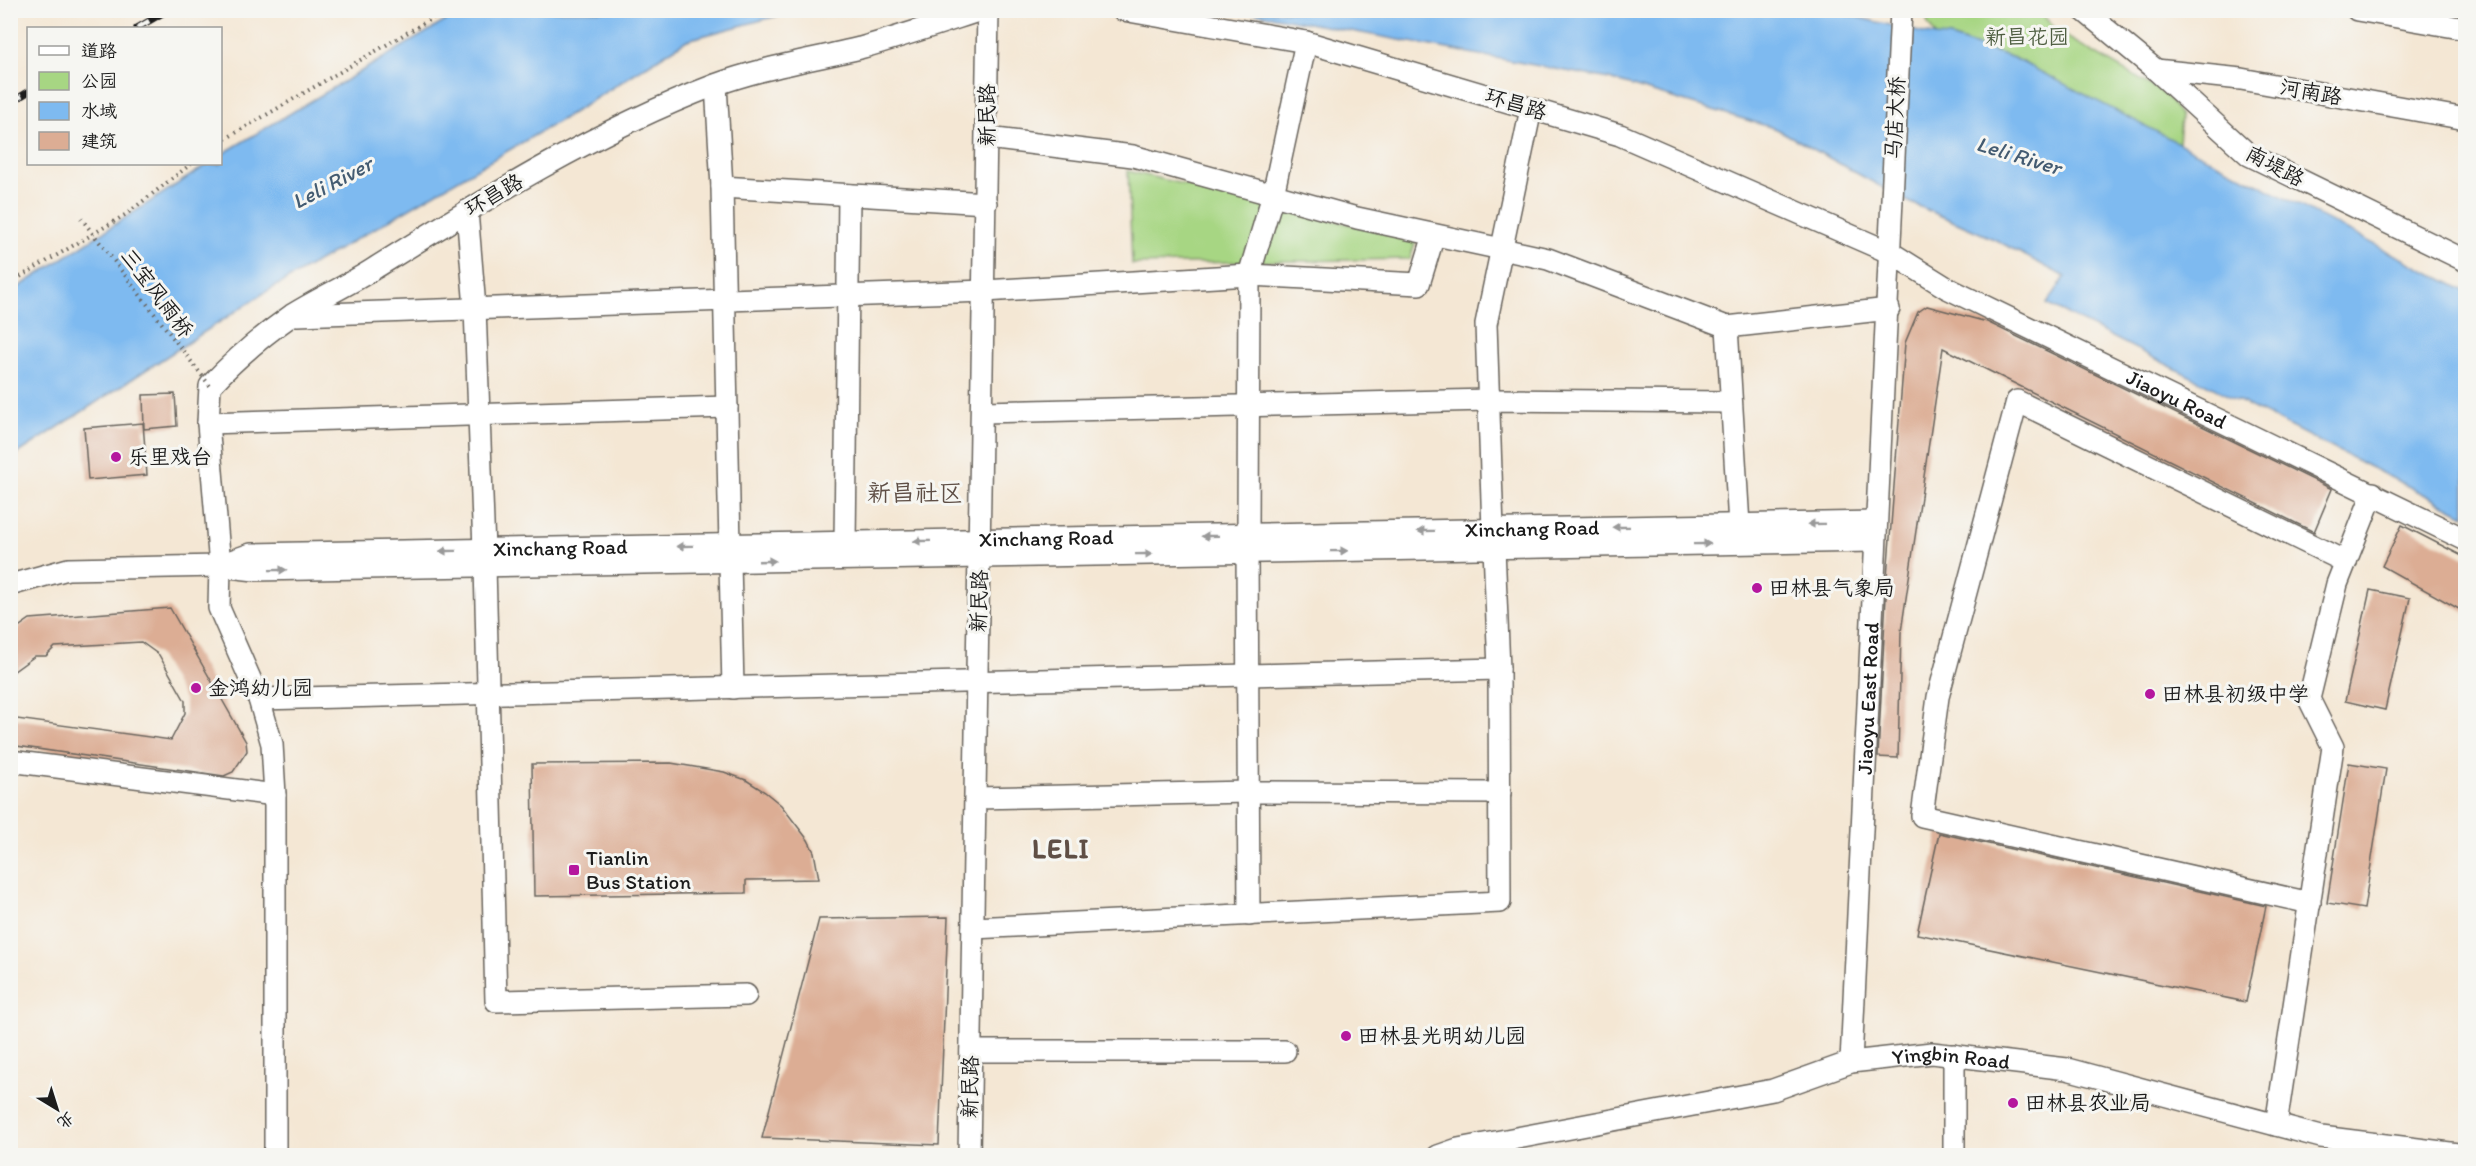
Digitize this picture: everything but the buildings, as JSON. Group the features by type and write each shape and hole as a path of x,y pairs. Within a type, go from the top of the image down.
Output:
{"street":[{"name":"环昌路","path":"210,386 239,355 293,315 358,279 563,155 658,109 716,85 779,66 861,48 981,10"},
{"name":"新民路","path":"969,1155 988,138 988,10"},
{"name":"环昌路","path":"1123,10 1306,42 1620,135 1891,254"},
{"name":"马店大桥","path":"1890,225 1901,10"},
{"name":"南堤路","path":"2083,10 2156,69 2248,155 2466,261"},
{"path":"2356,10 2466,29"},
{"path":"1249,915 1247,544 1249,275 1273,195 1306,42"},
{"name":"河南路","path":"2156,69 2241,80 2466,119"},
{"path":"716,85 722,187 733,688"},
{"path":"973,928 1500,902 1499,669 1486,324 1531,109"},
{"path":"988,138 1132,156 1357,218 1548,259 1727,327 1889,309"},
{"path":"722,187 986,203"},
{"path":"845,543 849,195"},
{"path":"467,211 476,308 489,694 496,1001 746,995"},
{"name":"Jiaoyu East Road","path":"1851,1062 1874,532 1889,309 1890,225"},
{"path":"293,315 985,291 1249,275 1419,284 1434,235"},
{"name":"Jiaoyu Road","path":"1891,254 1947,288 2466,540"},
{"path":"1727,327 1739,525"},
{"path":"210,386 208,423 220,566 219,608 259,699 272,744 275,795 275,1155"},
{"path":"983,412 1490,400 1731,402"},
{"path":"2310,903 1922,816 1938,697 2017,400 2346,562"},
{"path":"208,423 727,407"},
{"path":"2276,1125 2333,747 2309,699 2337,584 2373,493"},
{"name":"Xinchang Road","path":"1493,539 1739,525 1874,532"},
{"name":"Xinchang Road","path":"10,585 68,569 220,566 251,555 484,558 1874,532"},
{"name":"Xinchang Road","path":"730,553 845,543 981,549"},
{"path":"259,699 1499,669"},
{"path":"10,760 275,795"},
{"path":"976,798 1248,792 1500,793"},
{"path":"971,1051 1285,1051"},
{"name":"Yingbin Road","path":"1438,1155 1458,1149 1773,1090 1851,1062 1932,1053 2067,1069 2321,1137 2466,1155"},
{"path":"1954,1054 1954,1155"}],"path":[{"path":"222,141 446,10"},
{"path":"1855,10 1877,16 1884,10"},
{"path":"10,283 125,216 190,165"},
{"name":"三宝风雨桥","path":"81,218 210,386"}],"green space":[{"name":"新昌花园","path":"1930,11 2039,11 2058,32 2165,94 2181,116 2179,144 2014,58 1950,37 1936,37 1927,22"},
{"path":"1128,171 1416,240 1410,259 1132,264"}],"water":[{"name":"Leli River","path":"462,11 796,11 687,40 571,114 264,293 11,458 11,292 206,165 222,165 222,154"},
{"name":"Leli River","path":"1243,11 1831,11 1936,36 1950,37 2014,58 2465,291 2465,515 2047,304 2065,277 1996,240 1907,201 1777,129 1609,79"}],"railway":[{"path":"139,27 168,10"},
{"path":"10,103 27,93"}],"place":[{"name":"乐里戏台","path":"116,457"},
{"name":"田林县气象局","path":"1757,588"},
{"name":"金鸿幼儿园","path":"196,688"},
{"name":"田林县初级中学","path":"2150,694"},
{"name":"Tianlin Bus Station","path":"574,870"},
{"name":"田林县光明幼儿园","path":"1346,1036"},
{"name":"田林县农业局","path":"2013,1103"}],"district":[{"name":"新昌社区","path":"915,493"},
{"name":"LELI","path":"1061,849"}]}
